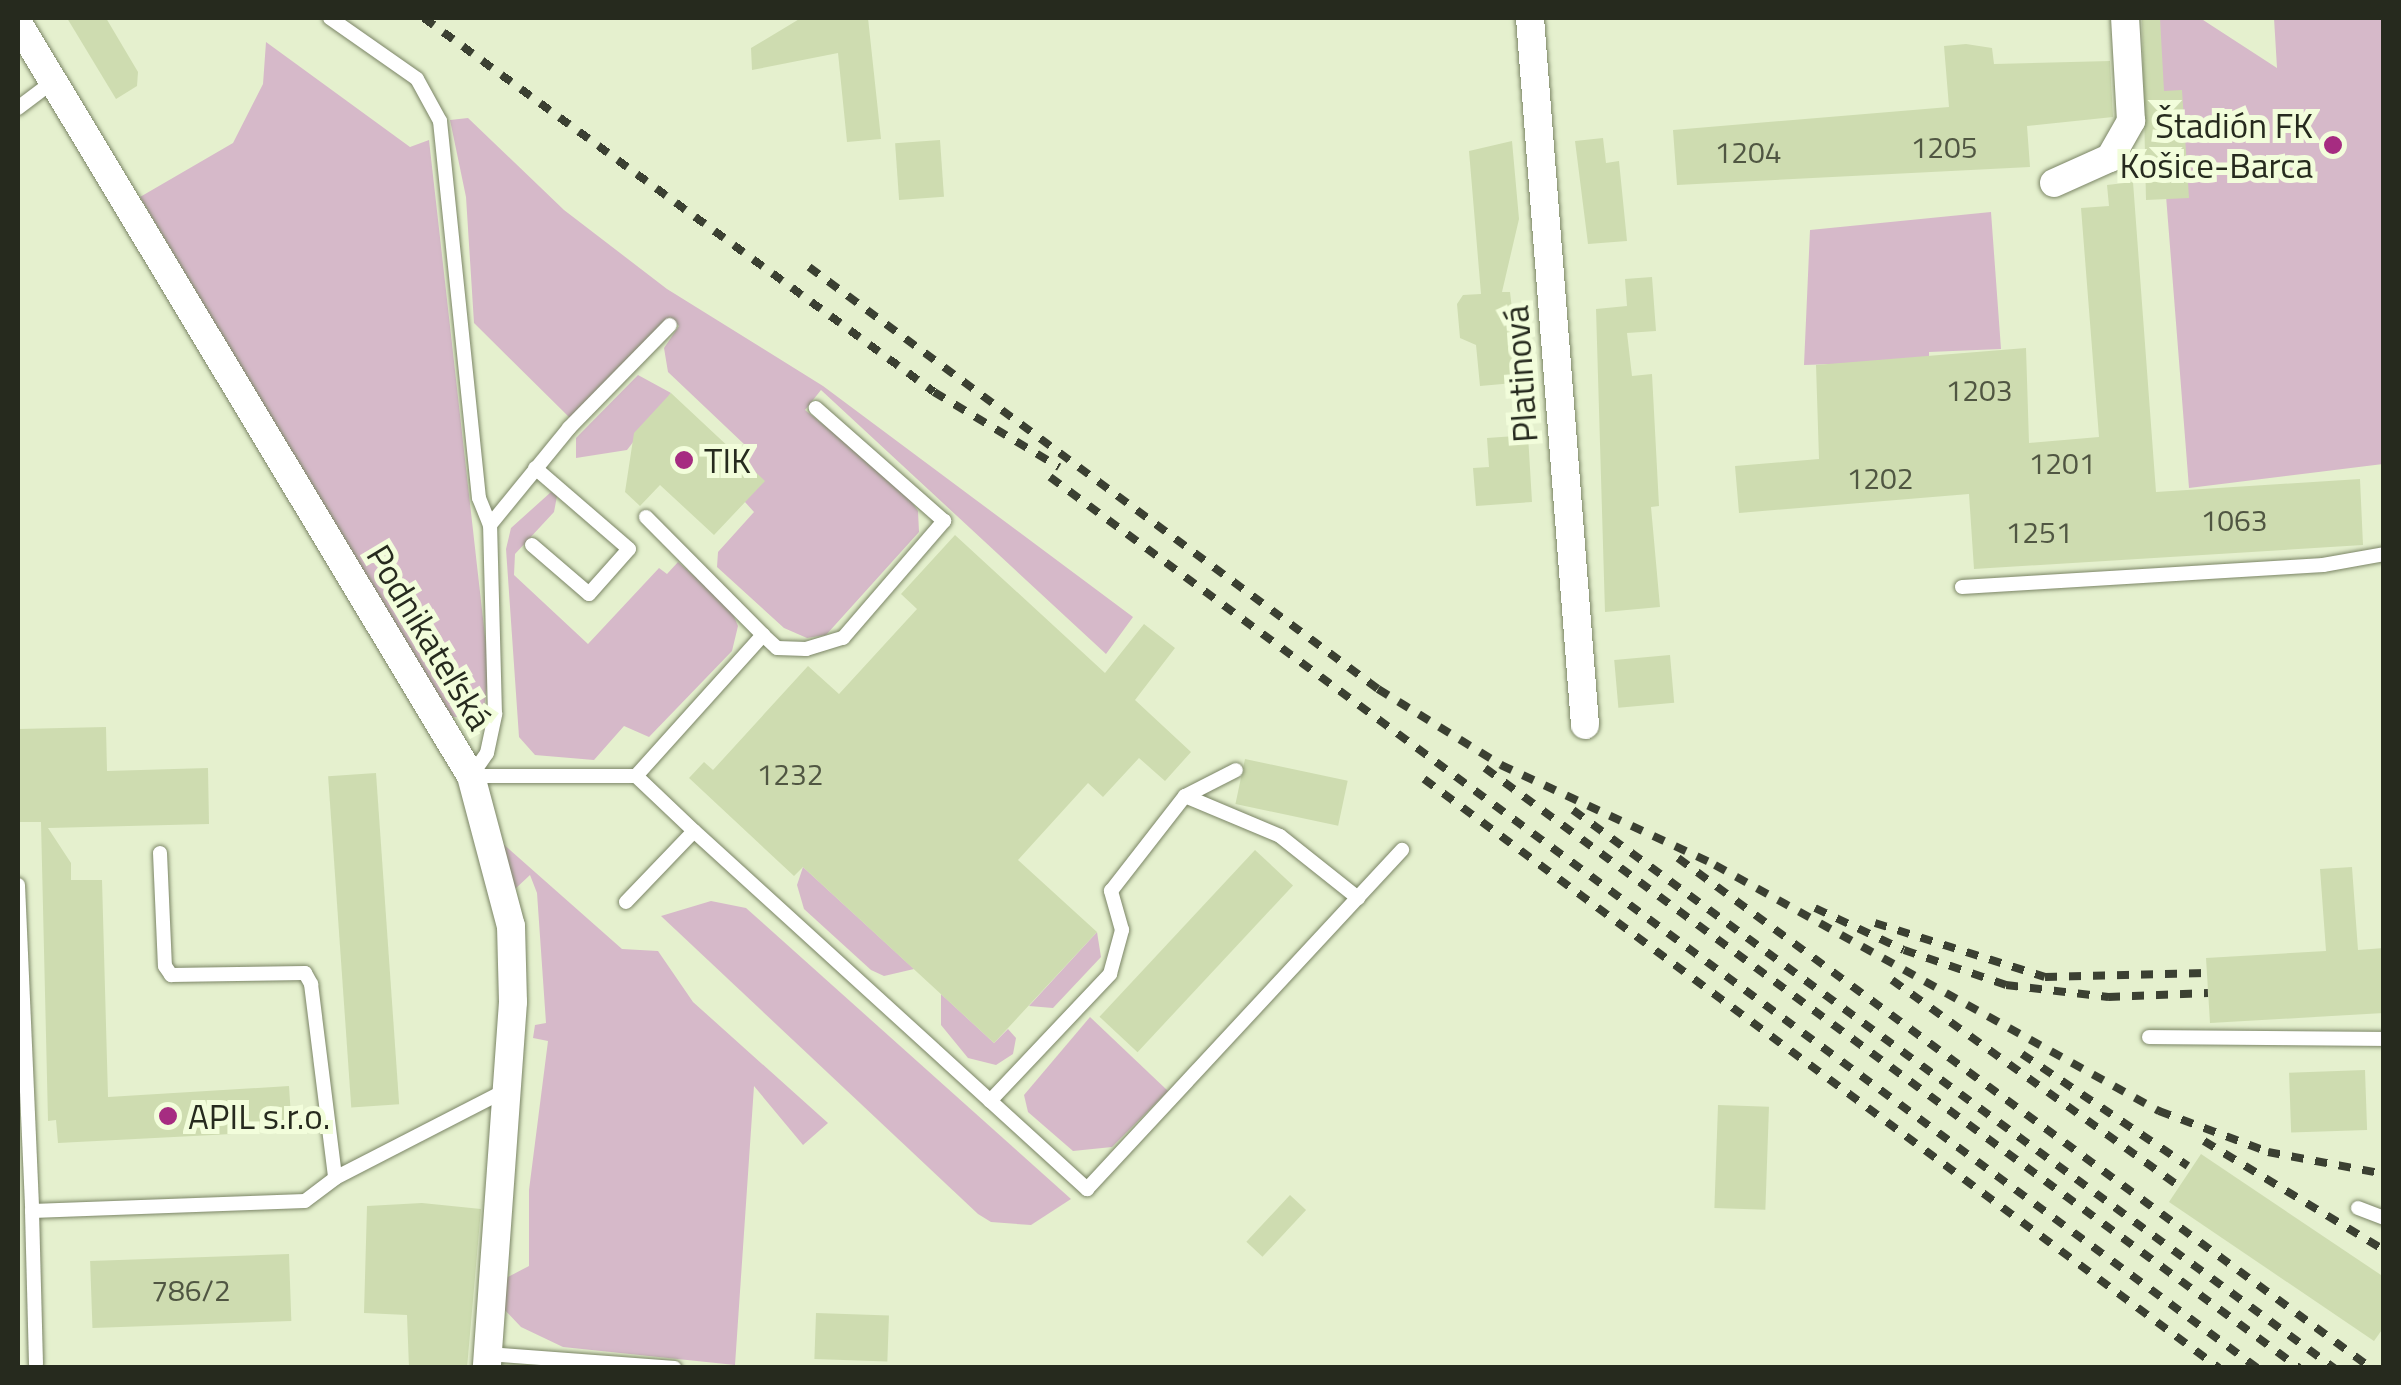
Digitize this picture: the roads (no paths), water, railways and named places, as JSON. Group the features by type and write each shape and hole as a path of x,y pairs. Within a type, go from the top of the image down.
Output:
{"street":[{"name":"Platinová","path":"1530,18 1585,725"},
{"path":"2054,183 2110,158 2131,121 2125,18"},
{"name":"Podnikateľská","path":"18,23 50,84 470,776 511,926 513,1002 502,1092 488,1361"}],"lane":[{"path":"330,18 417,79 440,121 479,498 490,525 495,714 487,752 470,776"},
{"path":"18,108 50,84"},
{"path":"490,525 534,468 670,325"},
{"path":"646,517 777,648 792,649 843,638 944,521 816,408"},
{"path":"532,545 589,594 630,549 534,468"},
{"path":"1962,587 2323,564 2384,554"},
{"path":"636,776 763,635"},
{"path":"990,1101 1110,974 1122,930 1111,891 1185,796 1236,770"},
{"path":"470,776 636,776 1087,1189 1402,850"},
{"path":"1185,796 1280,836 1358,898"},
{"path":"626,902 694,832"},
{"path":"160,853 165,966 171,975 305,972 311,984 335,1178"},
{"path":"18,885 36,1364"},
{"path":"2148,1036 2384,1040"},
{"path":"32,1211 304,1202 335,1178 502,1092"},
{"path":"2358,1208 2384,1218"},
{"path":"488,1361 674,1368"}],"railway":[{"path":"424,18 934,392 1059,467"},
{"path":"809,267 1378,689 1501,765 1715,865 2159,1111 2268,1152 2384,1174"},
{"path":"1050,477 2257,1368"},
{"path":"1485,768 2299,1368"},
{"path":"1424,779 2219,1368"},
{"path":"1573,810 2334,1368"},
{"path":"1678,858 2371,1368"},
{"path":"1815,908 1904,950 2006,985 2108,997 2208,993"},
{"path":"1875,923 2045,977 2206,973"},
{"path":"1892,980 2176,1184"},
{"path":"2022,1054 2188,1166"},
{"path":"2204,1141 2384,1250"}],"place":[{"name":"Štadión FK Košice-Barca","path":"2333,145"},
{"name":"TIK","path":"684,460"},
{"name":"APIL s.r.o.","path":"168,1116"}]}
